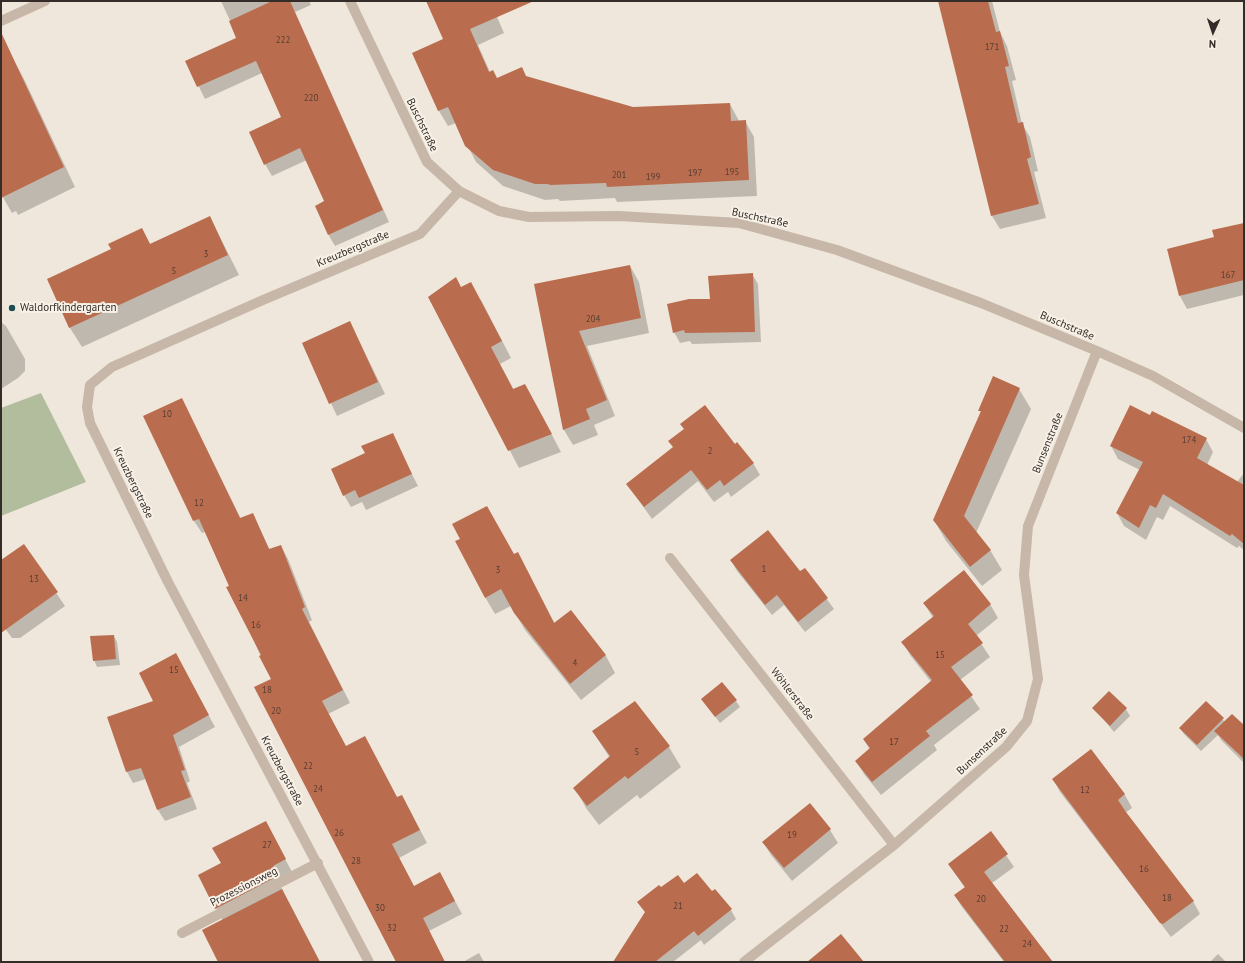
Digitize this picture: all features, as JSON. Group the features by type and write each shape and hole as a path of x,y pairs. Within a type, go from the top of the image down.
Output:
{"street":[{"path":"1,21 45,1"},
{"name":"Buschstraße","path":"350,1 427,162 460,192 500,211 529,217 619,216 739,223 837,250 981,303 1097,351 1153,376 1244,428"},
{"name":"Kreuzbergstraße","path":"369,962 318,863 168,582 90,423 87,407 90,385 112,367 263,300 420,234 460,192"},
{"name":"Bunsenstraße","path":"744,962 894,845 1006,747 1027,721 1038,679 1024,575 1028,526 1097,351"},
{"name":"Wöhlerstraße","path":"670,558 894,845"},
{"name":"Prozessionsweg","path":"182,933 318,863"}],"green space":[{"path":"41,393 86,482 1,516 1,408"}],"building":[{"path":"272,1 290,1 383,210 328,235 315,206 324,201 300,148 264,165 249,132 281,117 256,61 197,87 185,61 236,38 229,21"},
{"path":"426,1 534,1 470,29 489,72 493,70 497,78 522,67 526,76 633,107 730,103 731,121 746,120 749,180 607,187 606,183 550,185 535,184 493,170 465,146 448,107 438,111 412,53 443,39"},
{"path":"938,1 988,1 996,32 1000,31 1009,66 1005,67 1018,123 1023,122 1031,157 1027,159 1039,204 991,216"},
{"path":"1,32 64,167 1,198"},
{"path":"210,216 228,255 69,328 47,279 111,249 108,244 142,228 150,244"},
{"path":"1244,223 1244,280 1179,296 1167,249 1214,237 1212,230"},
{"path":"630,265 641,318 579,331 607,400 586,409 590,419 563,430 534,284"},
{"path":"753,273 755,332 685,333 684,330 673,333 667,304 689,299 710,299 708,276"},
{"path":"456,277 461,287 471,282 502,341 491,347 513,389 525,384 552,434 508,451 428,297"},
{"path":"350,321 378,382 329,404 302,343"},
{"path":"993,376 1020,388 964,516 991,550 970,567 933,520 981,411 978,411"},
{"path":"182,398 240,518 253,513 269,549 281,545 305,607 302,609 343,690 322,701 346,746 365,736 397,797 402,795 420,830 392,844 414,886 440,872 455,901 423,918 445,962 396,962 254,687 271,679 259,656 261,655 226,587 229,586 199,519 193,521 143,416"},
{"path":"705,405 735,444 737,442 754,463 724,486 720,480 707,490 691,470 644,507 626,484 673,447 668,441 684,429 680,424"},
{"path":"1130,405 1150,415 1152,411 1207,438 1197,458 1244,485 1244,544 1232,534 1230,536 1163,494 1156,508 1150,505 1139,528 1116,513 1143,462 1110,446"},
{"path":"393,433 412,474 359,498 355,490 343,496 331,469 365,453 361,446"},
{"path":"487,506 514,554 518,552 554,623 571,610 606,655 570,684 514,613 501,589 485,598 455,541 460,539 452,524"},
{"path":"768,530 800,571 805,568 828,598 798,622 777,595 765,605 730,560"},
{"path":"24,544 58,592 1,633 1,560"},
{"path":"964,570 991,604 968,624 983,643 951,667 973,695 926,731 930,736 872,782 855,761 870,748 863,739 932,680 901,642 934,616 923,603"},
{"path":"114,635 116,659 93,661 90,636"},
{"path":"176,653 209,715 173,735 185,770 181,771 191,797 157,810 141,768 126,772 107,717 153,701 139,673"},
{"path":"722,682 737,700 715,717 701,699"},
{"path":"1109,691 1127,708 1110,726 1092,708"},
{"path":"635,701 670,746 628,779 625,776 587,806 573,788 610,756 592,731"},
{"path":"1206,701 1224,718 1197,745 1179,728"},
{"path":"1232,714 1244,725 1244,759 1214,731"},
{"path":"1091,749 1125,794 1118,800 1126,812 1194,901 1163,924 1160,923 1052,779"},
{"path":"810,803 831,829 784,868 762,842"},
{"path":"266,821 286,859 273,866 277,872 274,873 276,877 215,909 198,875 221,863 212,848"},
{"path":"991,831 1008,854 984,872 1053,962 1005,962 954,895 965,887 948,864"},
{"path":"697,873 712,891 715,889 732,909 698,936 694,931 655,962 613,962 645,912 637,902 659,885 661,887 678,875 684,883"},
{"path":"282,889 320,962 218,962 202,930"},
{"path":"841,934 864,962 807,962"}],"place":[{"name":"Waldorfkindergarten","path":"12,308"}]}
